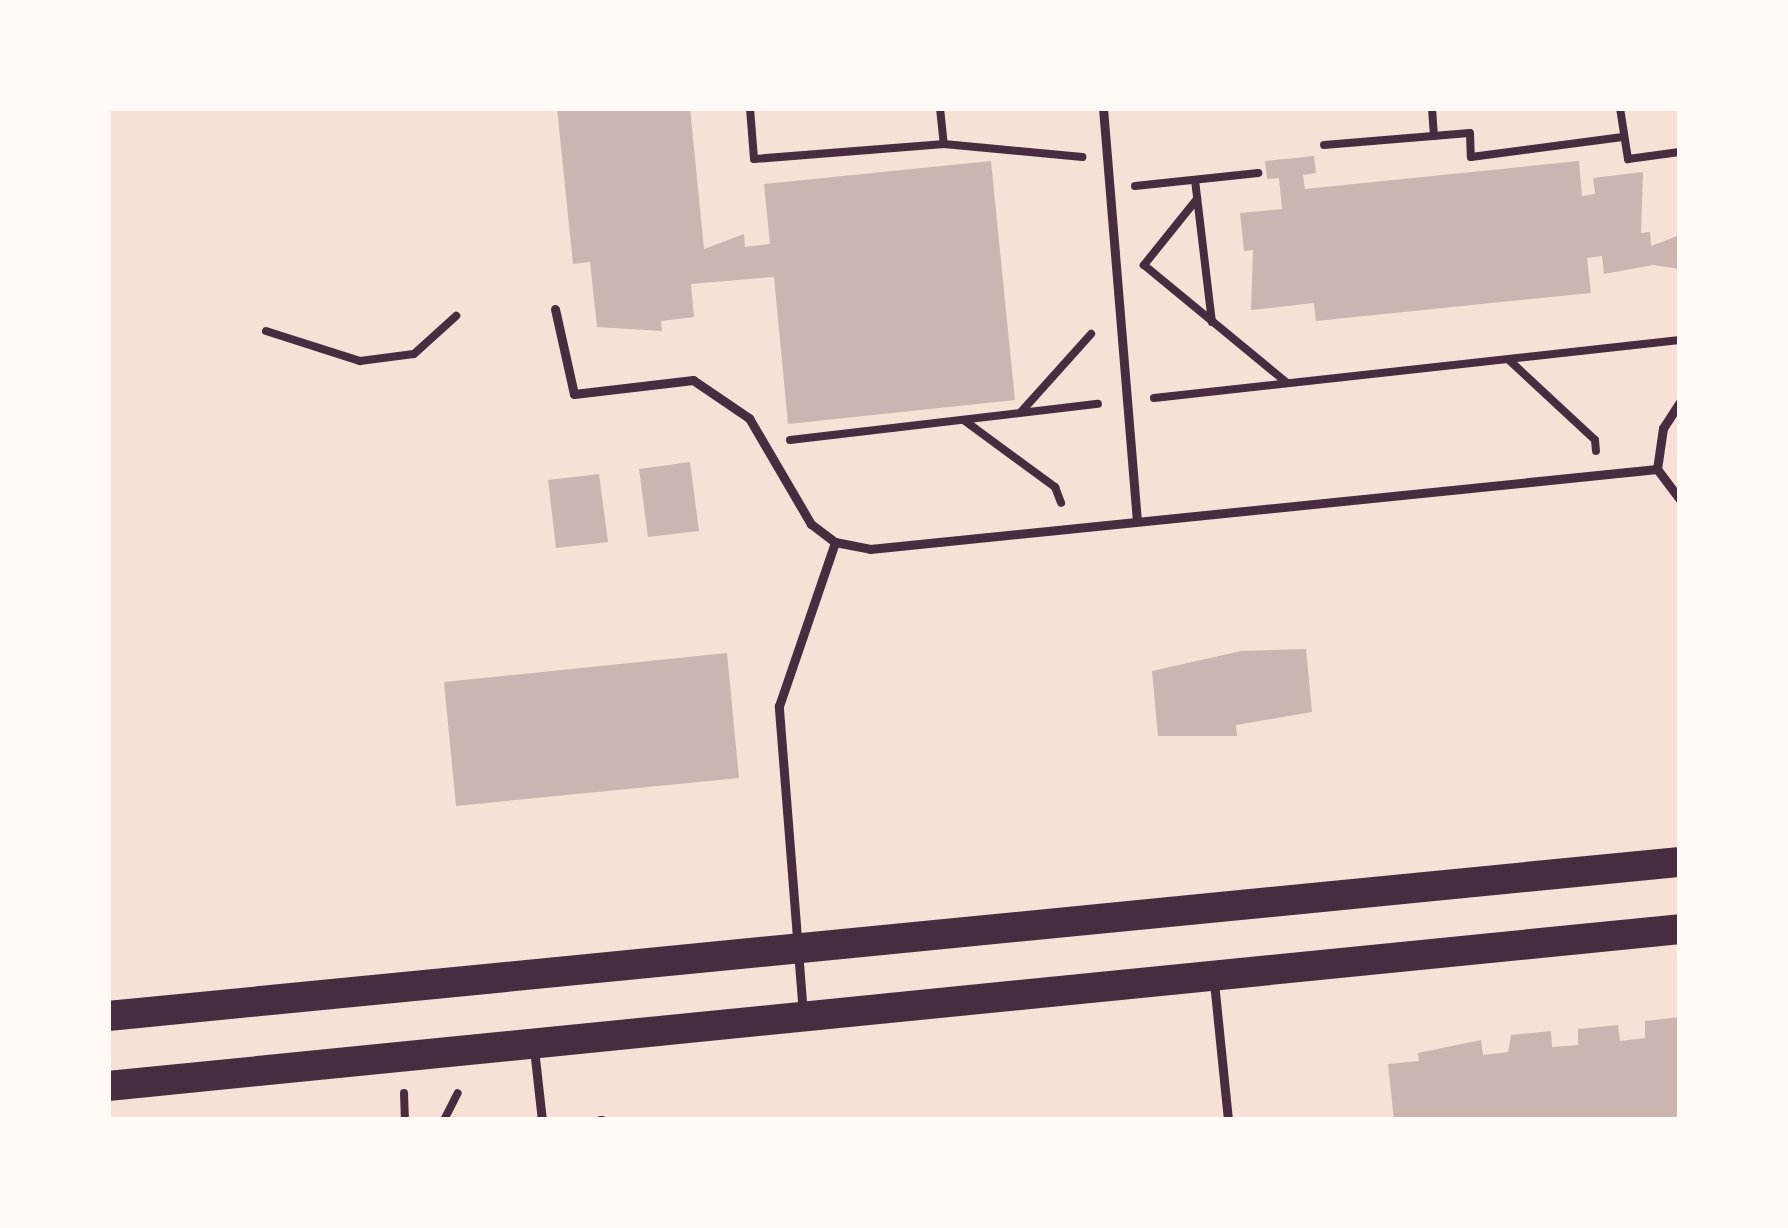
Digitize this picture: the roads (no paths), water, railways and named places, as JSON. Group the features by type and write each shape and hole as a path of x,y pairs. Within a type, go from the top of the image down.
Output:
{"main road":[{"path":"108,1016 799,944 1680,862"},
{"path":"108,1086 1680,929"}],"lane":[{"path":"1103,108 1137,518"},
{"path":"555,309 574,394 693,380 749,418 794,503 835,542 870,549 1137,518 1657,469"},
{"path":"1680,402 1663,428 1657,469 1680,500"},
{"path":"803,1013 778,706 835,542"},
{"path":"1213,974 1228,1120"},
{"path":"533,1044 542,1120"}]}
